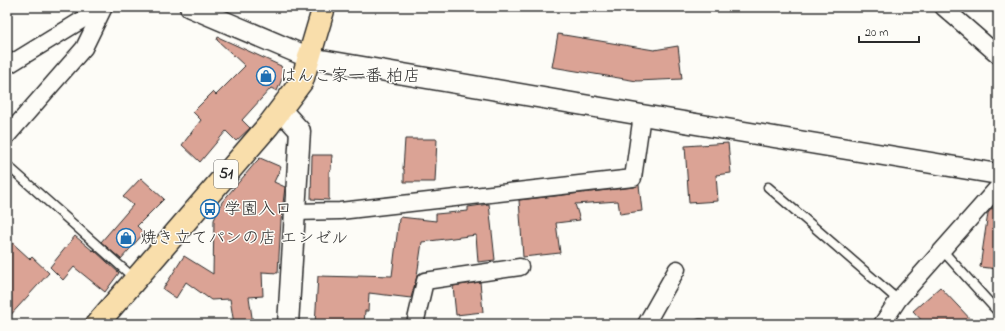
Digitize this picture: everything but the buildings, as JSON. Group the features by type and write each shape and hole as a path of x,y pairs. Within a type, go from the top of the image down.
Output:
{"main road":[{"name":"51","path":"97,324 281,110 302,81 324,7"}],"street":[{"path":"7,66 103,7"},
{"path":"7,136 84,48 103,7"},
{"path":"190,7 310,58 998,174"},
{"path":"944,7 998,54"},
{"path":"281,110 300,131 288,324"},
{"path":"294,212 340,211 634,178 642,115"},
{"path":"883,324 898,300 998,187"},
{"path":"415,324 425,281 520,267"},
{"path":"646,324 677,269"}],"lane":[{"path":"7,166 135,279"},
{"path":"768,188 898,300"},
{"path":"942,250 998,312"}],"place":[{"name":"はんこ家一番 柏店","path":"266,76"},
{"name":"学園入口","path":"210,209"},
{"name":"焼き立てパンの店 エンゼル","path":"126,238"}]}
